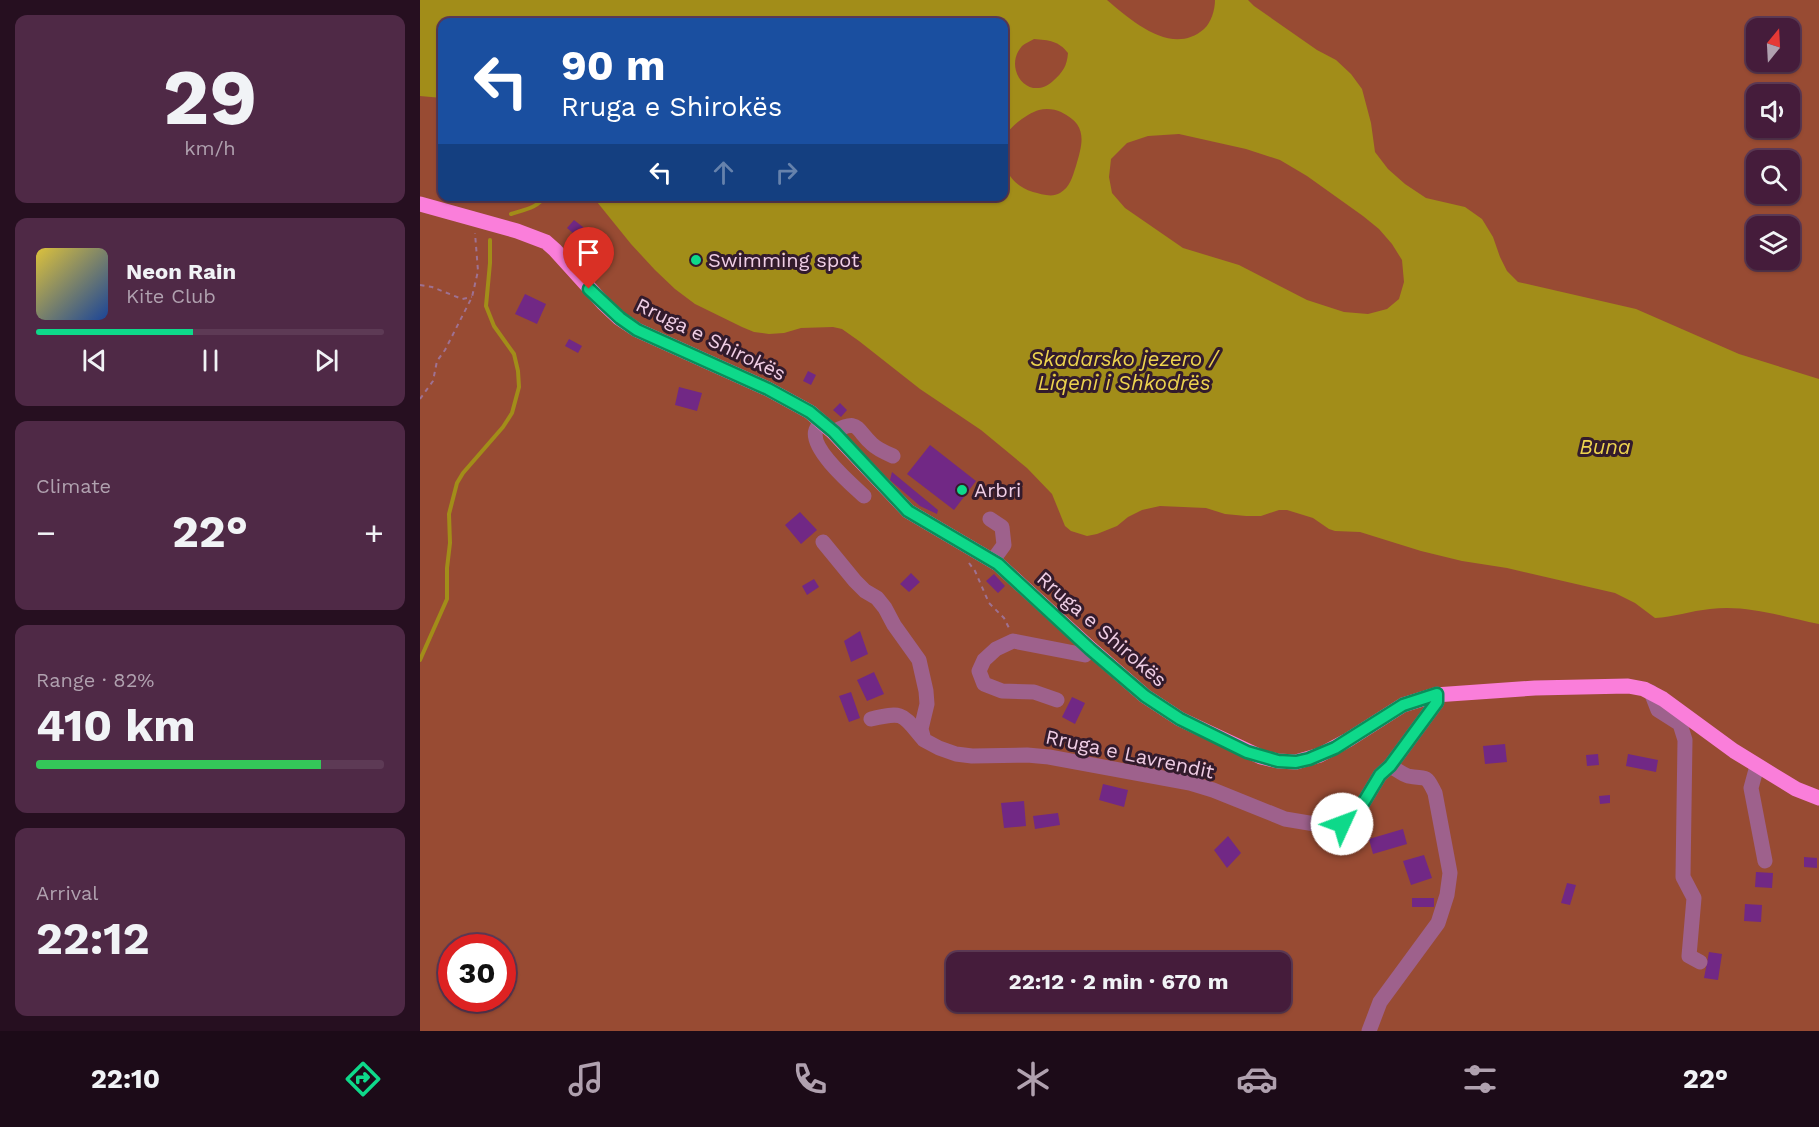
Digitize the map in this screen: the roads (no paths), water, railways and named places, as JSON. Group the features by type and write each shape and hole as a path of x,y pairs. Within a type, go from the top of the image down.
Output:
{"main road":[{"name":"Rruga e Shirokës","path":"420,204 517,231 546,242 603,303 637,330 794,402 828,427 908,511 988,557 1145,696 1162,708 1238,748 1261,757 1296,762 1320,755 1341,744 1403,705 1437,694 1616,685 1651,692 1757,766 1796,789 1819,798"}],"street":[{"path":"864,496 829,462 815,437 816,429 852,425 859,427 872,445 893,456"},
{"path":"988,557 1004,545 1002,527 990,519"},
{"path":"823,542 855,581 877,598 919,660 927,704 921,729 924,740"},
{"name":"Rruga e Lavrendit","path":"1057,700 1034,692 1002,691 984,684 979,671 984,660 996,649 1013,641 1085,655 1090,649"},
{"path":"1651,692 1658,710 1680,724 1685,740 1683,876 1694,898 1689,956 1700,962"},
{"name":"Rruga e Lavrendit","path":"871,719 893,714 902,716 924,740 956,754 1049,757 1190,783 1285,819 1327,826 1342,824 1353,816 1380,775 1390,766 1437,702 1437,694"},
{"path":"1369,1031 1380,1002 1438,923 1448,895 1450,873 1435,793 1430,783 1424,777 1407,776 1390,766"},
{"path":"1757,766 1751,788 1765,861"}],"water":[{"name":"Skadarsko jezero / Liqeni i Shkodrës","path":"420,0 1107,0 1140,26 1166,38 1179,39 1192,37 1204,29 1212,16 1215,0 1248,0 1317,50 1336,60 1351,74 1362,89 1371,123 1375,152 1388,169 1426,198 1465,207 1482,219 1493,237 1507,271 1518,282 1636,309 1739,354 1819,379 1819,624 1737,608 1710,609 1655,618 1635,603 1615,593 1507,568 1462,561 1360,532 1335,531 1313,518 1287,510 1261,516 1246,516 1225,514 1206,508 1160,506 1142,510 1117,526 1097,534 1087,536 1071,531 1065,526 1052,494 1027,468 981,430 920,389 842,329 801,328 769,334 754,332 695,304 655,270 596,201 1008,201 1008,172 1019,185 1033,192 1043,195 1060,193 1070,182 1078,157 1081,142 1079,128 1070,117 1061,112 1042,109 1029,114 1008,132 1008,18 438,18 438,98 420,96","holes":["1034,39 1061,46 1068,53 1065,65 1059,75 1044,87 1027,86 1017,73 1015,64 1017,55 1022,46","1179,134 1246,149 1280,160 1307,176 1379,229 1402,260 1404,282 1399,299 1387,309 1368,314 1344,312 1307,300 1239,265 1183,248 1125,208 1112,193 1109,177 1111,159 1127,143 1148,136"]}],"waterway":[{"path":"511,214 525,210 541,201"},
{"path":"420,660 447,599 449,514 457,483 503,427 512,413 519,387 514,354 494,326 486,306 490,240"}],"place":[{"name":"Swimming spot","path":"696,260"},
{"name":"Arbri","path":"962,490"}],"water label":[{"name":"Buna","path":"1605,447"}]}
